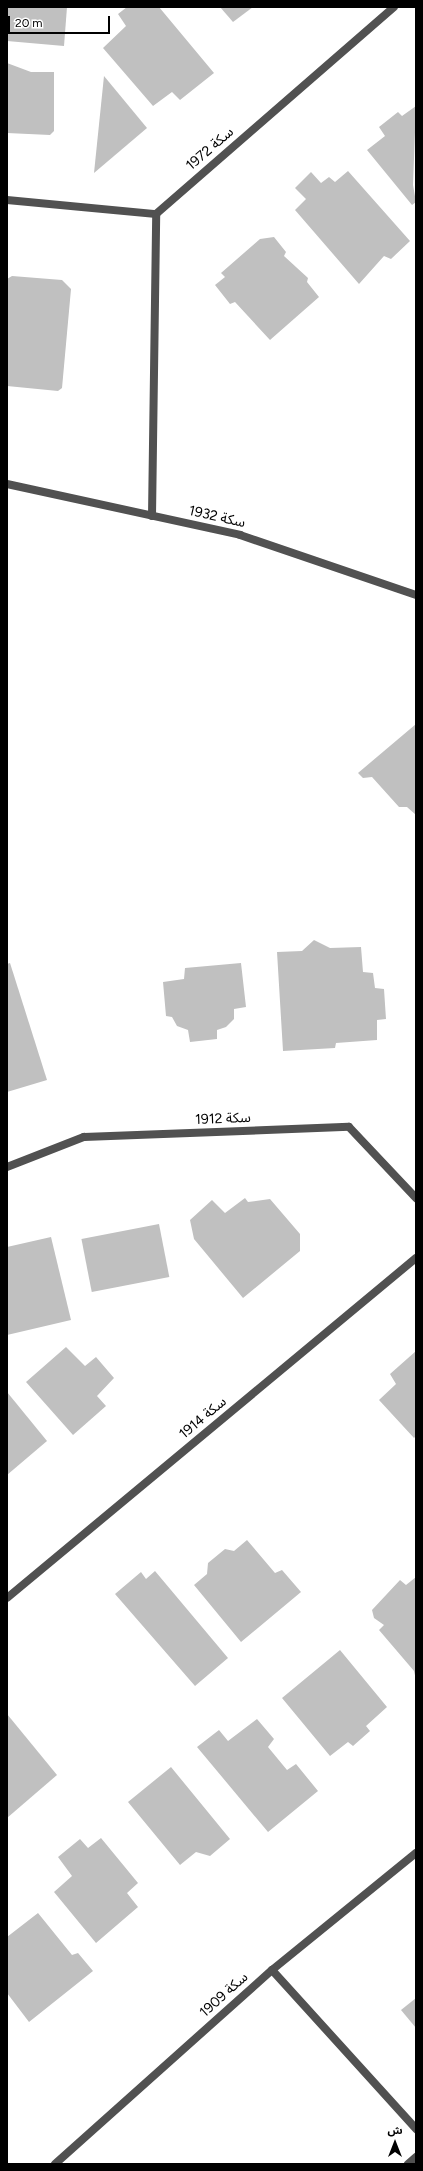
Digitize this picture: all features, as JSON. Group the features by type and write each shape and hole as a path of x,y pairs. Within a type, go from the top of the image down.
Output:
{"street":[{"name":"سكة 1972","path":"156,214 394,7"},
{"path":"7,200 156,214 152,516"},
{"name":"سكة 1932","path":"7,484 240,535 416,595"},
{"name":"سكة 1912","path":"7,1167 84,1137 349,1127 416,1198"},
{"name":"سكة 1914","path":"7,1598 416,1258"},
{"name":"سكة 1909","path":"55,2164 272,1970 416,1853"},
{"path":"272,1970 416,2129"},
{"path":"408,2164 416,2157"}],"building":[{"path":"7,7 67,7 64,46 7,41"},
{"path":"127,7 159,7 214,73 180,100 172,92 153,106 103,48 126,26 118,14"},
{"path":"220,7 253,7 233,22"},
{"path":"7,63 31,72 54,72 54,131 50,135 7,133"},
{"path":"104,76 147,128 94,173"},
{"path":"416,106 413,185 416,202 412,205 367,150 385,136 379,127 398,112 402,116"},
{"path":"348,171 410,241 391,259 384,256 359,284 295,210 306,199 295,188 311,172 321,183 329,177 335,182"},
{"path":"274,237 286,252 284,256 308,278 307,282 319,297 270,340 235,302 230,304 215,285 225,277 221,273 260,239"},
{"path":"12,276 62,280 71,289 62,388 58,391 7,386 7,279"},
{"path":"416,724 416,815 407,807 399,807 372,777 363,778 358,773"},
{"path":"314,940 330,948 361,947 363,972 373,973 375,988 384,989 386,1019 377,1020 377,1040 336,1043 335,1048 283,1051 277,952 302,951"},
{"path":"10,963 47,1080 7,1092 7,964"},
{"path":"241,963 246,1007 234,1009 234,1019 226,1027 217,1030 217,1039 190,1042 188,1030 177,1026 172,1017 166,1016 163,982 184,979 185,968"},
{"path":"245,1198 248,1202 270,1199 300,1234 300,1251 243,1298 194,1239 190,1220 212,1200 225,1213"},
{"path":"159,1224 169,1277 92,1292 81,1239"},
{"path":"51,1237 71,1320 7,1335 7,1247"},
{"path":"66,1347 85,1366 96,1357 114,1378 97,1396 106,1406 73,1435 26,1382"},
{"path":"416,1351 416,1436 414,1438 379,1400 396,1384 390,1374"},
{"path":"7,1392 47,1441 7,1475"},
{"path":"247,1540 275,1573 282,1570 301,1592 241,1642 194,1585 207,1574 208,1563 225,1549 234,1551"},
{"path":"155,1571 228,1658 195,1686 115,1594 141,1572 146,1579"},
{"path":"416,1577 416,1680 414,1671 379,1630 384,1625 374,1618 372,1610 400,1580 406,1585"},
{"path":"340,1650 387,1707 366,1726 370,1731 353,1746 348,1742 330,1756 282,1698"},
{"path":"7,1714 57,1775 7,1818"},
{"path":"257,1719 274,1739 268,1747 287,1770 296,1764 318,1791 268,1832 197,1747 219,1730 228,1741"},
{"path":"171,1767 230,1839 210,1856 196,1852 180,1865 128,1802"},
{"path":"101,1838 138,1883 127,1893 138,1907 96,1943 54,1892 72,1876 58,1857 80,1839 88,1848"},
{"path":"38,1913 72,1955 78,1953 93,1971 29,2022 7,1993 7,1937"},
{"path":"416,1998 416,2028 401,2010"}]}
